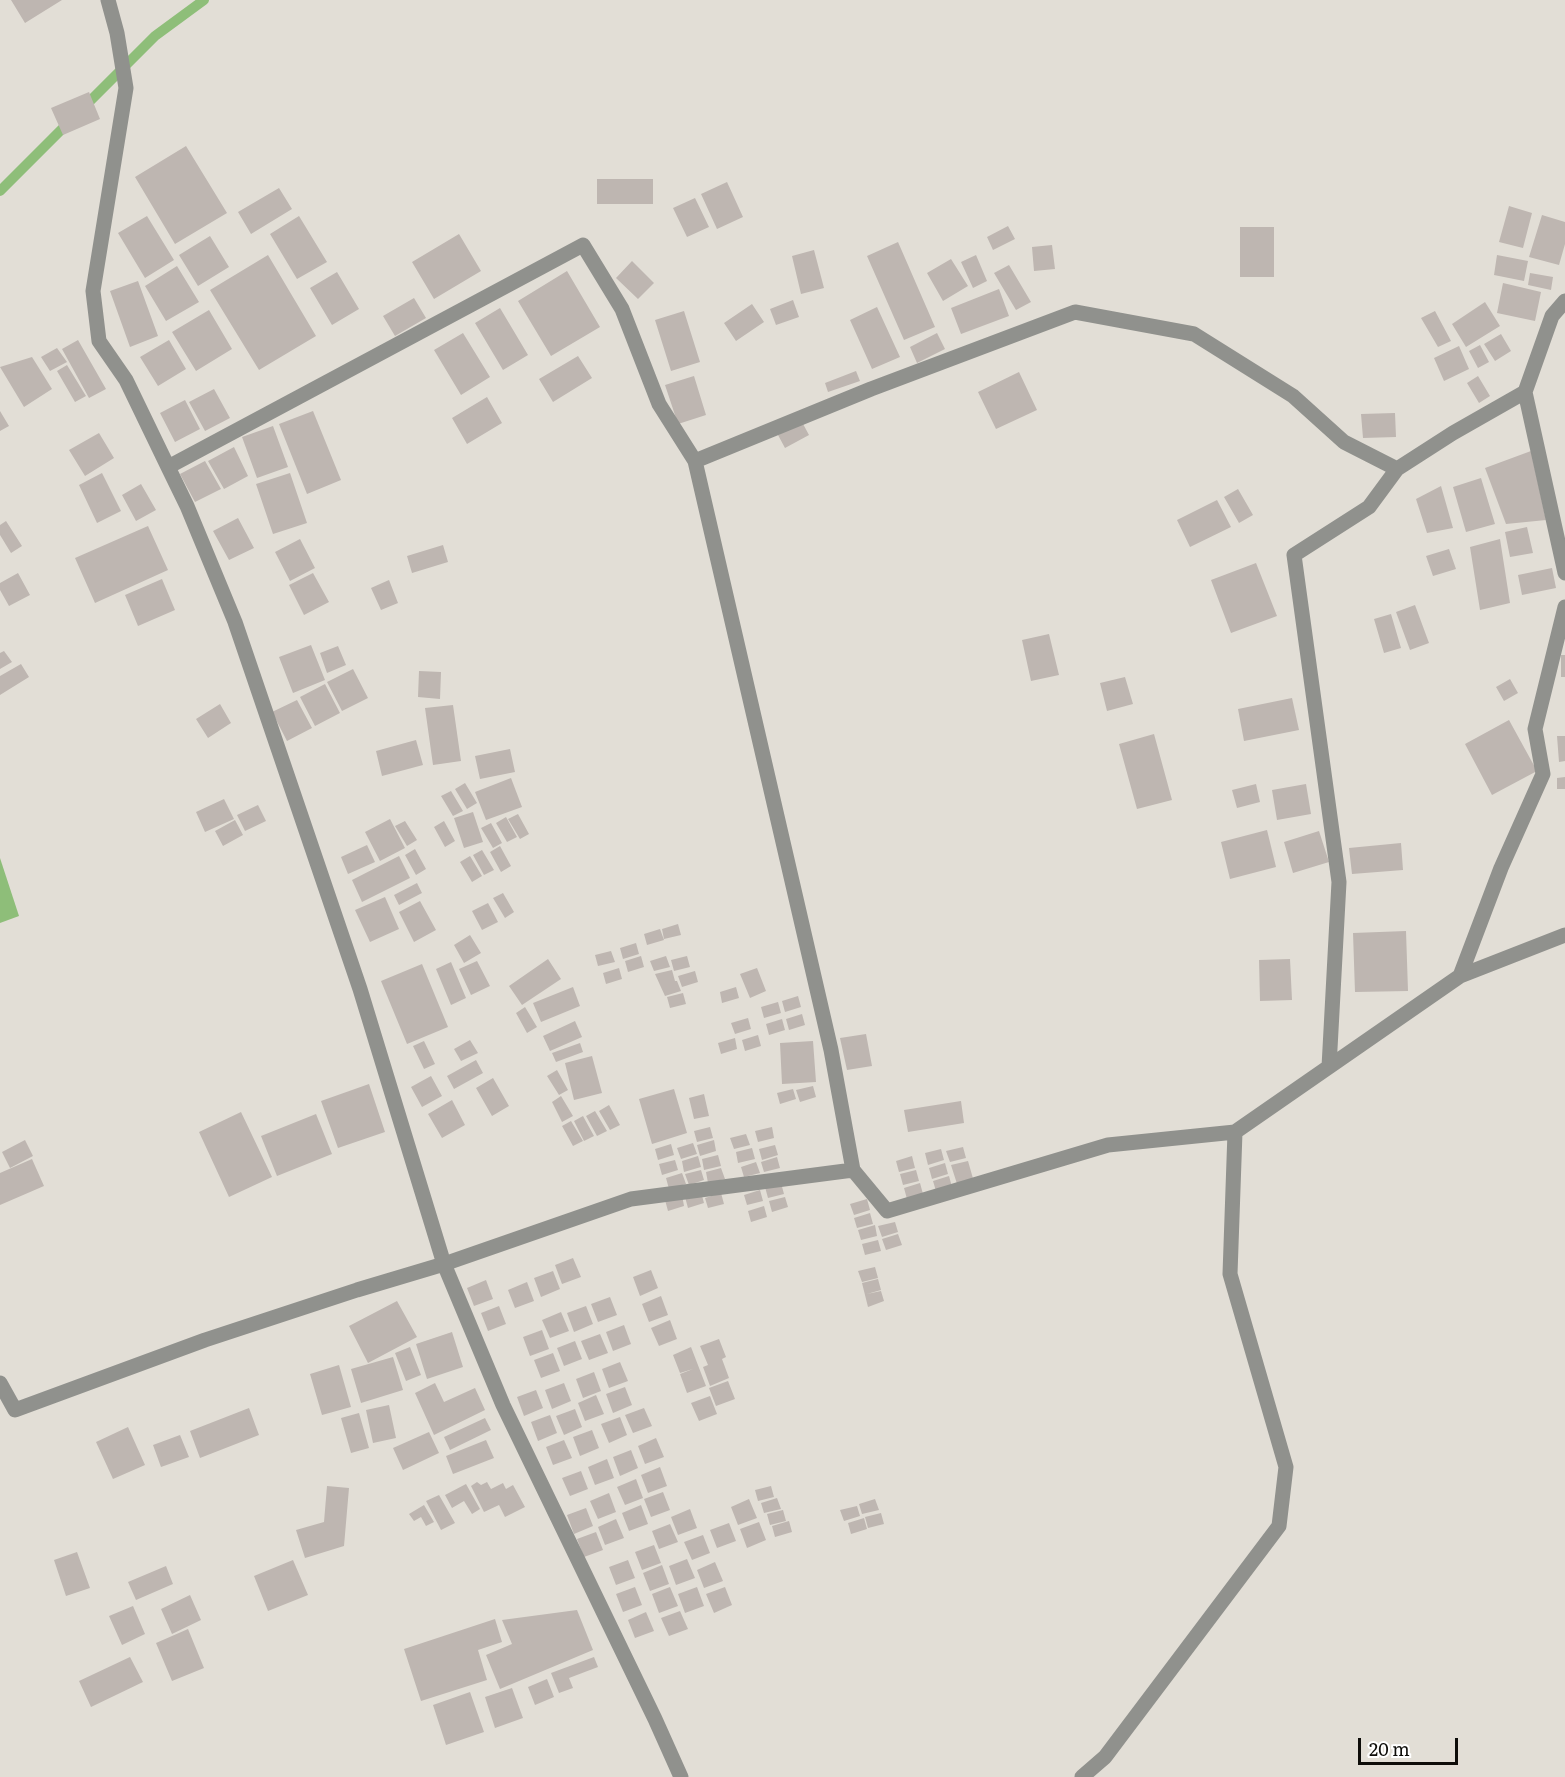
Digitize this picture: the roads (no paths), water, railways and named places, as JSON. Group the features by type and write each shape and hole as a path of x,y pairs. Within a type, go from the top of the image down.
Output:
{"street":[{"path":"108,0 117,33 126,88 93,291 99,341 126,380 187,506 239,633 360,989 444,1264 503,1405 681,1777"},
{"path":"168,467 583,245 622,309 659,404 695,460 831,1050 854,1170 887,1211 1108,1145 1235,1132 1460,976 1565,935"},
{"path":"1565,302 1552,316 1525,392 1565,573"},
{"path":"695,460 871,389 1075,312 1194,334 1293,396 1344,442 1397,469"},
{"path":"1329,1067 1339,882 1294,555 1369,507 1397,469 1453,433 1525,392"},
{"path":"1460,976 1501,868 1543,774 1535,729 1565,607"},
{"path":"1082,1777 1105,1757 1279,1526 1286,1467 1230,1274 1235,1132"},
{"path":"0,1383 15,1410 205,1340 444,1264 631,1199 854,1170"}],"waterway":[{"path":"83,108 155,36 204,0"},
{"path":"0,191 70,121"}]}
